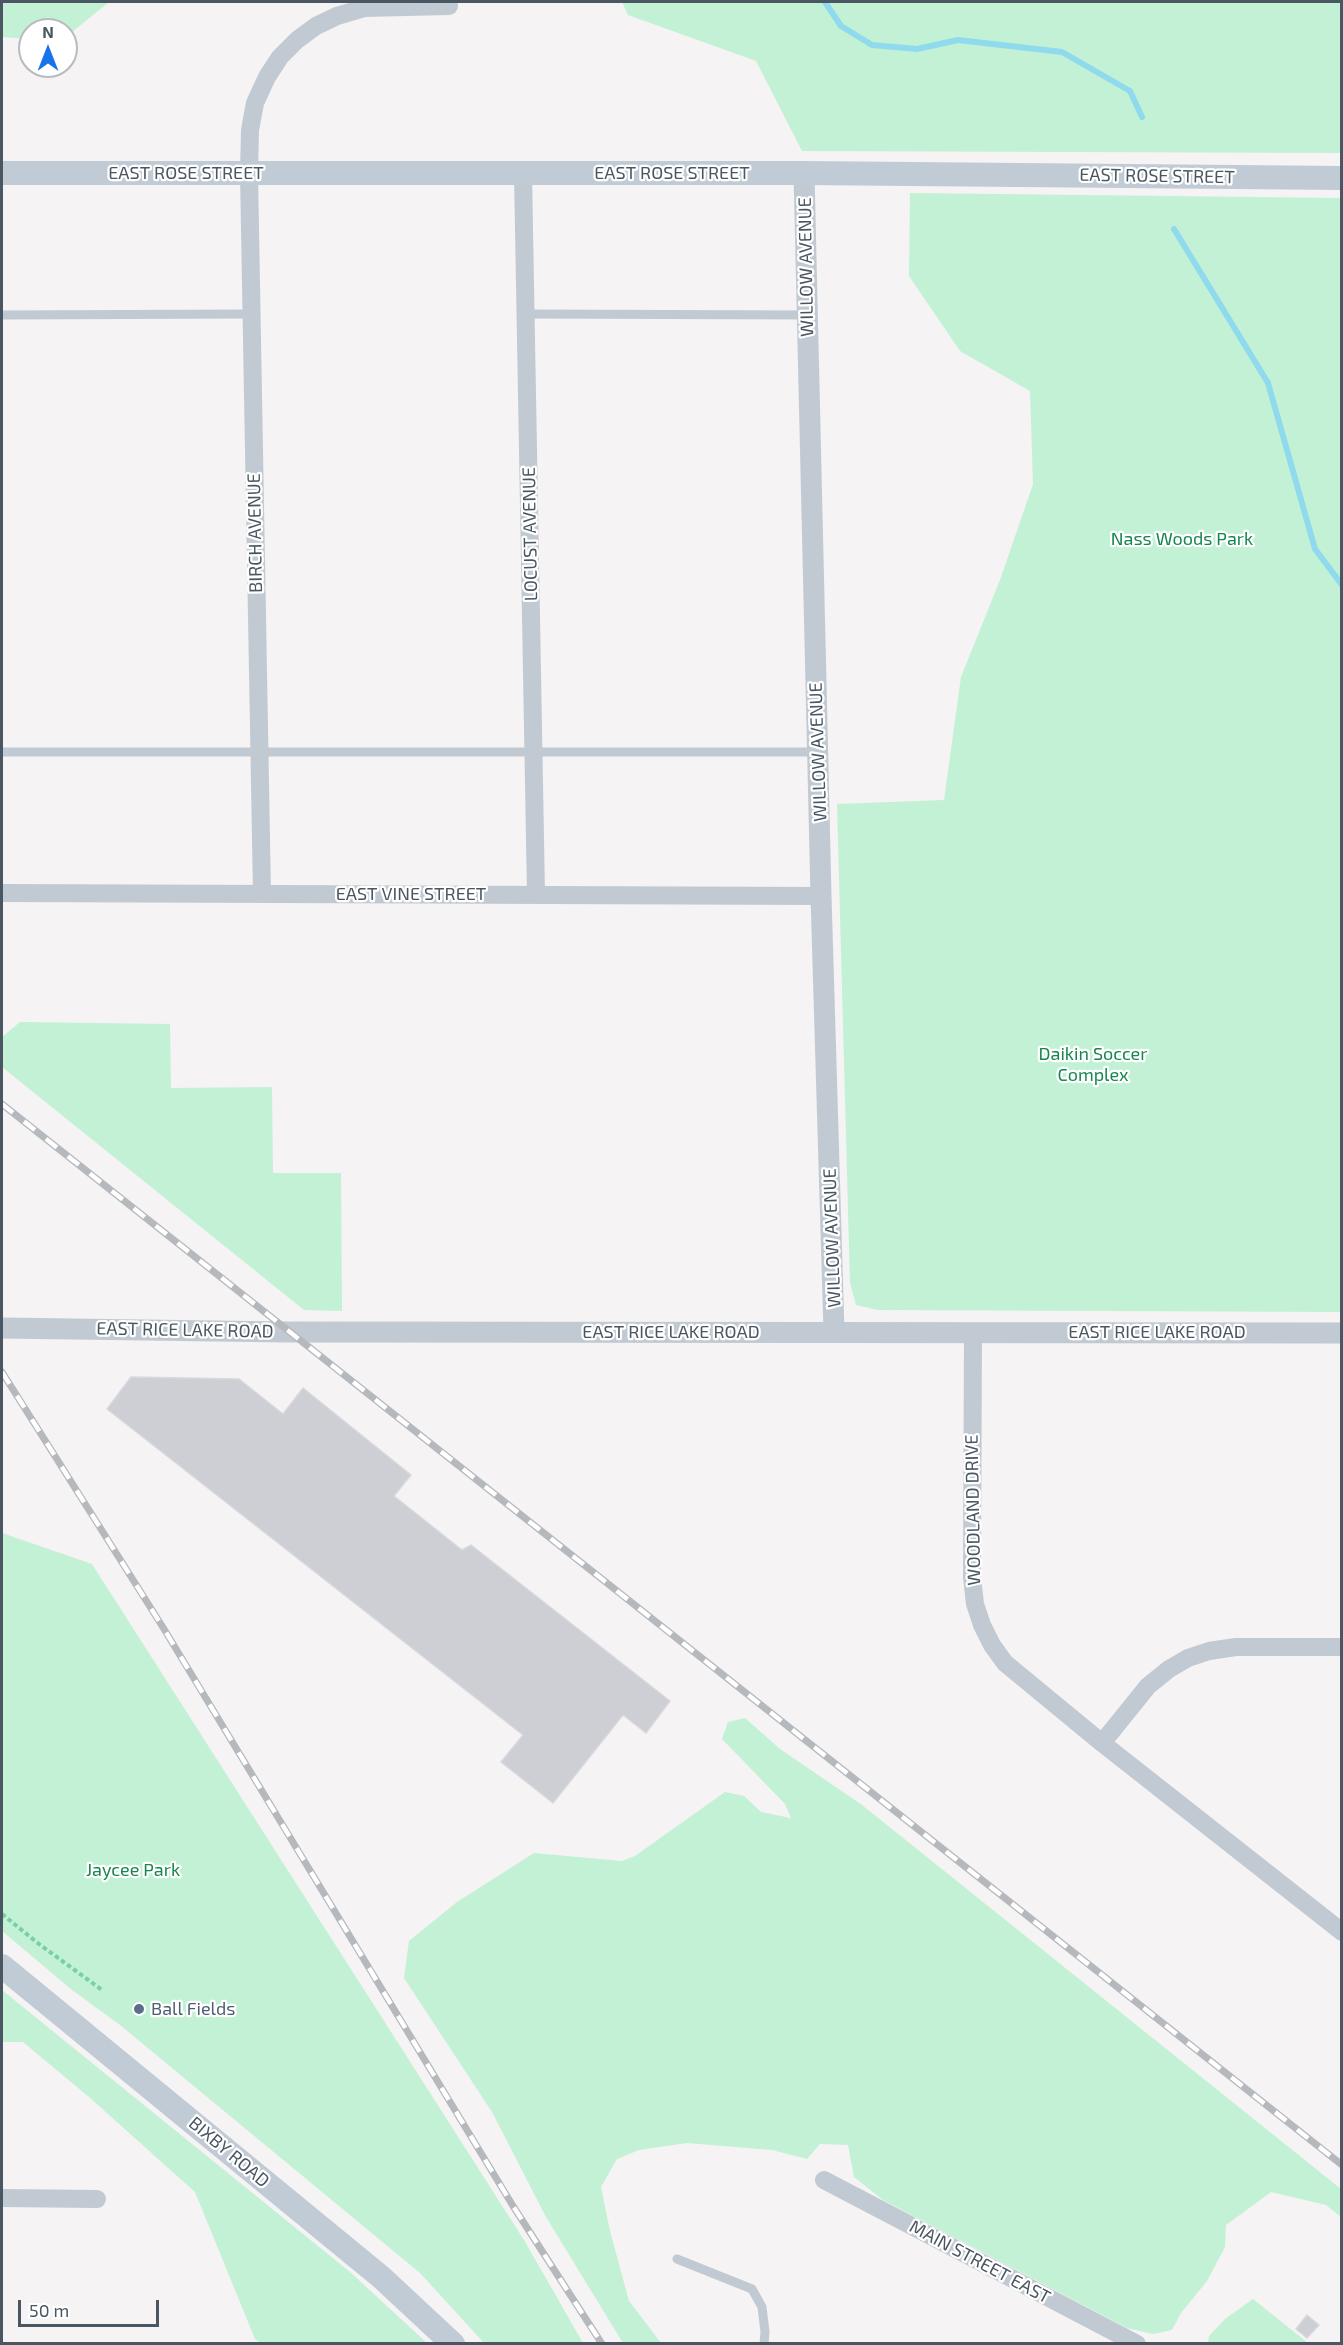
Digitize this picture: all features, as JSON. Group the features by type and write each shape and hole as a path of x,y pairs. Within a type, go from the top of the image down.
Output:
{"main road":[{"name":"EAST ROSE STREET","path":"2,173 804,173 1341,178"},
{"name":"BIXBY ROAD","path":"2,1966 381,2277 453,2343"}],"street":[{"name":"BIRCH AVENUE","path":"262,894 249,173 250,130 255,103 267,76 280,57 297,40 337,16 364,8 449,6"},
{"name":"LOCUST AVENUE","path":"523,173 536,894"},
{"name":"WILLOW AVENUE","path":"804,173 834,1332"},
{"name":"EAST VINE STREET","path":"2,893 821,896"},
{"name":"EAST RICE LAKE ROAD","path":"2,1328 286,1332 1341,1333"},
{"name":"WOODLAND DRIVE","path":"973,1332 972,1577 975,1604 992,1645 1005,1663 1102,1743 1341,1932"},
{"path":"1102,1743 1148,1686 1168,1669 1188,1658 1209,1651 1236,1647 1341,1647"},
{"name":"MAIN STREET EAST","path":"824,2180 1137,2343"},
{"path":"2,2198 97,2199"}],"lane":[{"path":"2,315 251,314"},
{"path":"526,314 807,315"},
{"path":"2,752 534,750 818,752"},
{"path":"677,2259 752,2289 762,2307 764,2343"}],"path":[{"path":"2,1914 39,1944 102,1989"}],"green space":[{"path":"2,2 109,2 78,27 78,18 18,18 18,38 2,37"},
{"path":"622,2 1341,2 1341,153 802,151 756,61 628,15"},
{"path":"910,193 1341,198 1341,1312 878,1310 856,1305 850,1283 837,804 944,800 961,677 1000,580 1033,484 1030,391 960,351 909,276"},
{"path":"20,1022 170,1024 171,1088 272,1087 273,1173 341,1173 342,1311 304,1310 2,1067 2,1037"},
{"name":"Jaycee Park","path":"2,1533 92,1564 524,2240 583,2343 484,2343 420,2273 120,2025 72,1990 2,1931"},
{"path":"745,1718 780,1749 862,1805 1341,2189 1341,2217 1326,2205 1271,2192 1226,2225 1225,2247 1207,2281 1181,2313 1172,2330 1153,2334 1127,2328 883,2200 854,2177 848,2145 820,2144 807,2159 772,2150 687,2143 639,2150 617,2159 601,2187 629,2301 661,2343 623,2343 546,2217 492,2112 404,1978 409,1941 457,1902 534,1853 622,1861 635,1856 725,1792 744,1796 761,1812 791,1818 785,1804 722,1739 728,1722"},
{"path":"2,1990 350,2272 427,2343 262,2344 255,2339 195,2192 89,2097 23,2042 2,2042"},
{"path":"1253,2299 1308,2343 1208,2343 1209,2336 1225,2319"}],"building":[{"path":"131,1377 239,1379 283,1414 303,1388 411,1475 394,1496 462,1550 471,1545 670,1701 646,1733 623,1715 553,1803 501,1762 523,1735 107,1409"},
{"path":"1307,2315 1319,2325 1307,2338 1296,2329"}],"waterway":[{"path":"825,2 841,26 872,45 917,49 958,40 1062,52 1130,91 1142,117"},
{"path":"1174,229 1268,383 1315,549 1342,585"}],"railway":[{"path":"2,1104 1342,2165"},
{"path":"2,1372 164,1629 513,2206 602,2344"}],"place":[{"name":"Ball Fields","path":"139,2009"}],"park label":[{"name":"Nass Woods Park","path":"1182,539"},
{"name":"Daikin Soccer Complex","path":"1093,1064"}]}
